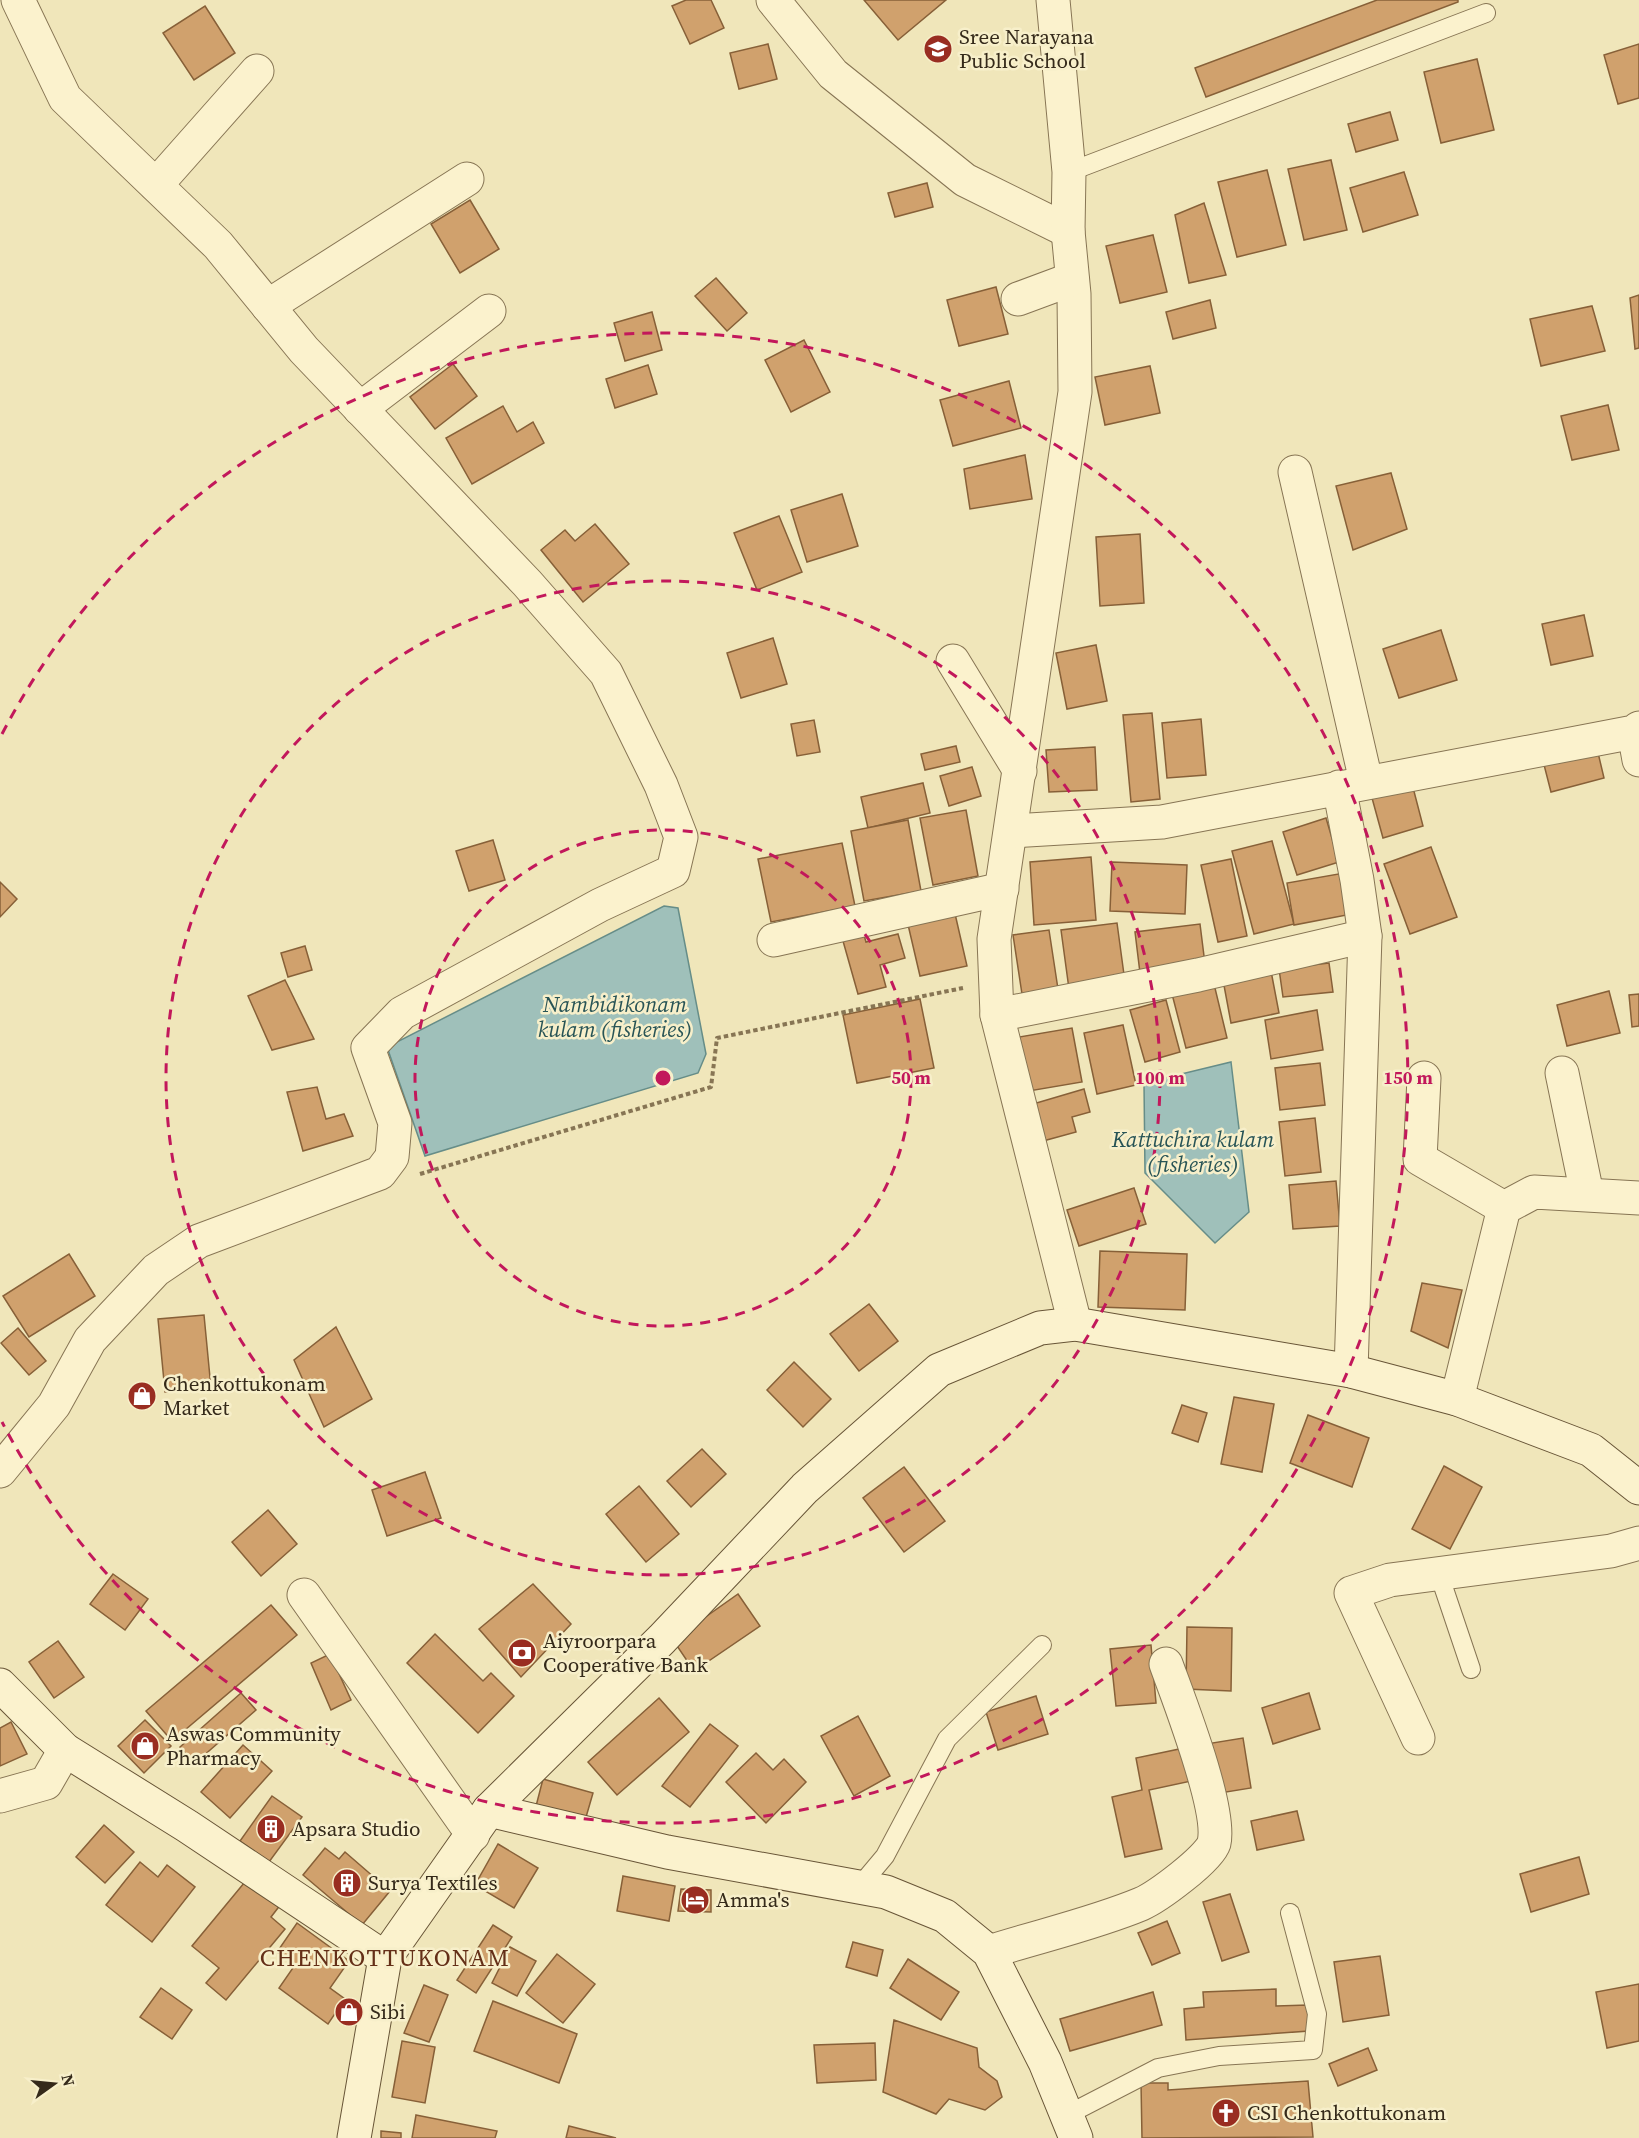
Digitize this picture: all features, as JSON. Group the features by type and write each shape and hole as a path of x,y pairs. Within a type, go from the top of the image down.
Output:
{"street":[{"path":"0,1471 54,1405 90,1340 156,1270 199,1241 380,1173 392,1158 395,1123 368,1048 402,1013 600,905 673,871 681,837 661,785 606,673 519,574 304,350 218,245 65,98 18,0"},
{"path":"772,0 833,74 965,180 1068,231"},
{"path":"1055,3 1069,172 1068,231 1072,279 1075,392 994,939 997,1014 1075,1324"},
{"path":"156,185 257,70"},
{"path":"268,306 467,179"},
{"path":"1018,299 1072,279"},
{"path":"360,409 489,311"},
{"path":"1295,472 1353,784 1357,879 1365,936 1351,1371"},
{"path":"952,661 1020,771"},
{"path":"1011,831 1162,822 1353,784 1637,740"},
{"path":"774,940 1002,889"},
{"path":"997,1014 1198,975 1365,936"},
{"path":"1562,1073 1587,1194"},
{"path":"1424,1078 1420,1159 1504,1208"},
{"path":"1457,1399 1504,1208 1534,1192 1639,1198"},
{"path":"354,2138 385,1958 481,1822 662,1639 805,1488 939,1370 1040,1328 1075,1324 1351,1371 1457,1399 1591,1450 1639,1488"},
{"path":"1418,1738 1351,1593 1390,1580 1611,1551 1639,1543"},
{"path":"304,1595 481,1822 667,1852 886,1892 945,1916 989,1952 1045,2062 1072,2126"},
{"path":"989,1952 1143,1903 1206,1857 1214,1844 1214,1823 1196,1747 1166,1664"},
{"path":"0,1685 65,1750 187,1826 385,1958"},
{"path":"0,1796 46,1783 65,1750"}],"lane":[{"path":"1069,172 1486,14"},
{"path":"1439,1574 1471,1669"},
{"path":"859,1887 885,1856 947,1739 1042,1645"},
{"path":"1072,2126 1158,2068 1220,2056 1313,2050 1317,2014 1290,1913"}],"path":[{"path":"380,1173 414,1176 711,1087 717,1038 996,981"}],"water":[{"name":"Nambidikonam kulam (fisheries)","path":"664,906 678,908 706,1054 698,1073 425,1156 387,1047"},
{"name":"Kattuchira kulam (fisheries)","path":"1231,1062 1249,1212 1215,1243 1145,1173 1144,1083"}],"building":[{"path":"686,0 711,0 724,28 690,44 672,6"},
{"path":"864,0 946,0 898,40"},
{"path":"1377,0 1458,0 1458,2 1206,97 1195,68"},
{"path":"205,6 235,53 194,80 163,33"},
{"path":"768,44 777,79 739,89 730,53"},
{"path":"1639,44 1639,98 1618,104 1604,55"},
{"path":"1477,59 1494,130 1441,143 1424,72"},
{"path":"1390,112 1398,140 1356,152 1348,124"},
{"path":"1331,160 1347,230 1304,240 1288,169"},
{"path":"1267,170 1286,245 1237,257 1218,182"},
{"path":"1404,172 1418,215 1363,232 1350,188"},
{"path":"927,183 933,207 895,217 888,193"},
{"path":"470,200 499,249 460,273 431,224"},
{"path":"1204,203 1226,275 1189,283 1175,215"},
{"path":"1153,235 1167,292 1120,303 1106,246"},
{"path":"716,278 747,313 727,331 695,296"},
{"path":"996,287 1008,334 959,346 947,300"},
{"path":"1639,295 1639,348 1635,349 1630,298"},
{"path":"1210,300 1216,328 1173,339 1166,312"},
{"path":"1592,306 1605,351 1541,366 1530,319"},
{"path":"652,312 662,350 625,361 614,323"},
{"path":"804,340 830,392 791,412 765,360"},
{"path":"453,364 477,396 435,429 410,397"},
{"path":"648,365 657,394 615,408 606,379"},
{"path":"1150,366 1160,413 1105,425 1095,377"},
{"path":"1009,381 1021,428 953,446 940,400"},
{"path":"1608,405 1619,450 1572,460 1561,416"},
{"path":"503,406 517,432 533,422 544,443 472,484 446,438"},
{"path":"1025,455 1032,499 970,509 964,469"},
{"path":"1391,473 1407,529 1353,550 1336,486"},
{"path":"842,494 858,546 807,562 791,510"},
{"path":"779,516 802,572 757,590 734,533"},
{"path":"595,524 629,564 583,602 541,550 565,530 575,541"},
{"path":"1140,534 1144,603 1100,606 1096,537"},
{"path":"1584,615 1593,656 1551,665 1542,624"},
{"path":"1441,630 1457,680 1399,698 1383,649"},
{"path":"773,638 787,684 741,698 727,653"},
{"path":"1096,645 1107,701 1067,709 1056,653"},
{"path":"1152,713 1160,799 1131,802 1123,715"},
{"path":"1201,719 1206,775 1167,778 1162,723"},
{"path":"814,720 820,752 797,756 791,724"},
{"path":"1595,740 1604,778 1551,792 1541,753"},
{"path":"956,746 960,762 925,770 921,754"},
{"path":"1095,747 1097,790 1049,792 1046,750"},
{"path":"972,767 981,796 949,806 940,776"},
{"path":"1410,776 1423,826 1383,838 1369,787"},
{"path":"923,783 930,813 868,828 861,797"},
{"path":"966,810 978,876 933,885 920,818"},
{"path":"1326,818 1339,862 1297,875 1283,832"},
{"path":"908,820 921,891 864,901 851,831"},
{"path":"493,840 505,880 469,891 456,851"},
{"path":"1272,841 1294,924 1254,934 1232,851"},
{"path":"842,843 855,906 771,922 758,859"},
{"path":"1431,847 1457,917 1410,934 1384,864"},
{"path":"1091,857 1096,920 1034,925 1030,862"},
{"path":"1231,859 1247,936 1218,942 1201,865"},
{"path":"1112,862 1187,865 1185,914 1110,911"},
{"path":"1344,873 1352,914 1294,925 1287,883"},
{"path":"0,882 17,899 0,917"},
{"path":"953,905 967,966 920,976 906,916"},
{"path":"1117,923 1125,982 1069,989 1061,930"},
{"path":"1200,924 1205,964 1140,973 1135,932"},
{"path":"1049,930 1058,989 1022,994 1013,935"},
{"path":"898,934 905,958 880,965 886,987 858,994 843,941 864,935 866,942"},
{"path":"305,946 312,970 288,977 281,953"},
{"path":"1329,963 1333,992 1283,997 1279,969"},
{"path":"1271,971 1279,1013 1231,1023 1223,980"},
{"path":"285,980 314,1039 272,1050 248,996"},
{"path":"1214,984 1227,1038 1186,1048 1172,994"},
{"path":"1609,991 1620,1033 1567,1046 1557,1005"},
{"path":"1639,994 1639,1026 1632,1027 1629,995"},
{"path":"920,999 934,1068 857,1083 843,1015"},
{"path":"1166,1000 1180,1052 1145,1062 1130,1010"},
{"path":"1317,1010 1323,1050 1271,1059 1265,1020"},
{"path":"1123,1025 1136,1085 1097,1094 1084,1033"},
{"path":"1072,1028 1082,1082 1029,1091 1019,1037"},
{"path":"1320,1063 1325,1105 1280,1110 1275,1068"},
{"path":"317,1087 326,1119 344,1114 353,1136 303,1151 287,1092"},
{"path":"1084,1089 1090,1112 1072,1117 1076,1132 1043,1141 1033,1104"},
{"path":"1315,1118 1321,1172 1285,1176 1279,1122"},
{"path":"1336,1181 1340,1226 1293,1229 1289,1185"},
{"path":"1134,1188 1146,1224 1079,1246 1067,1210"},
{"path":"1100,1251 1187,1254 1185,1310 1098,1307"},
{"path":"69,1254 95,1296 29,1337 3,1296"},
{"path":"1422,1283 1462,1290 1448,1348 1411,1331"},
{"path":"869,1304 898,1341 859,1371 830,1334"},
{"path":"204,1315 211,1388 165,1392 158,1319"},
{"path":"336,1327 372,1399 324,1427 294,1360"},
{"path":"18,1328 46,1361 29,1375 1,1343"},
{"path":"794,1362 831,1399 803,1427 767,1390"},
{"path":"1234,1397 1274,1404 1262,1472 1221,1464"},
{"path":"1182,1405 1207,1413 1198,1442 1172,1433"},
{"path":"1308,1415 1369,1438 1352,1487 1290,1463"},
{"path":"702,1449 726,1474 691,1507 667,1481"},
{"path":"1444,1466 1482,1487 1450,1549 1412,1529"},
{"path":"904,1467 945,1521 904,1552 863,1498"},
{"path":"425,1472 441,1518 387,1536 372,1490"},
{"path":"639,1486 679,1534 646,1562 606,1514"},
{"path":"268,1510 297,1544 261,1576 232,1542"},
{"path":"113,1574 148,1599 125,1630 90,1604"},
{"name":"Aiyroorpara Cooperative Bank","path":"533,1584 571,1624 521,1677 479,1629"},
{"path":"738,1594 760,1626 694,1671 673,1640"},
{"path":"271,1605 297,1635 172,1741 146,1711"},
{"path":"1187,1627 1232,1628 1231,1691 1186,1689"},
{"path":"435,1634 483,1681 491,1673 514,1696 478,1733 407,1663"},
{"path":"58,1641 84,1677 54,1698 29,1662"},
{"path":"1151,1645 1156,1703 1116,1706 1110,1649"},
{"path":"330,1654 351,1700 331,1710 311,1663"},
{"path":"241,1693 256,1710 194,1764 180,1747"},
{"path":"1309,1693 1320,1729 1273,1744 1262,1708"},
{"path":"1036,1696 1048,1734 998,1750 986,1712"},
{"path":"659,1698 689,1732 617,1795 588,1762"},
{"path":"858,1716 890,1776 854,1796 821,1736"},
{"name":"Aswas Community Pharmacy","path":"145,1720 171,1746 144,1773 118,1746"},
{"path":"11,1722 27,1754 0,1766 0,1728"},
{"path":"710,1724 738,1746 690,1807 662,1786"},
{"path":"1243,1738 1251,1788 1214,1794 1206,1744"},
{"path":"243,1745 272,1771 230,1818 201,1792"},
{"path":"1189,1747 1196,1780 1149,1790 1162,1849 1125,1857 1112,1797 1142,1790 1136,1758"},
{"path":"756,1753 773,1770 784,1759 806,1782 766,1823 726,1782"},
{"path":"543,1779 593,1793 584,1824 535,1810"},
{"name":"Apsara Studio","path":"272,1796 302,1817 269,1862 240,1841"},
{"path":"1297,1811 1304,1840 1257,1850 1251,1821"},
{"path":"104,1825 134,1852 105,1883 76,1857"},
{"path":"498,1844 538,1868 514,1908 475,1885"},
{"name":"Surya Textiles","path":"325,1848 339,1859 345,1852 390,1891 362,1925 303,1875"},
{"path":"1579,1857 1589,1894 1531,1912 1520,1874"},
{"path":"140,1862 158,1877 167,1865 195,1887 152,1942 106,1905"},
{"path":"623,1876 675,1886 669,1921 617,1911"},
{"path":"249,1877 281,1904 271,1917 285,1929 226,2000 206,1983 219,1968 192,1946"},
{"name":"Amma's","path":"681,1889 711,1890 711,1912 678,1911"},
{"path":"1230,1894 1249,1952 1222,1961 1203,1902"},
{"path":"1167,1921 1180,1953 1152,1965 1138,1933"},
{"path":"297,1923 349,1961 330,1988 345,1999 328,2024 279,1988 295,1965 277,1952"},
{"path":"493,1925 512,1937 476,1993 457,1980"},
{"path":"853,1942 883,1950 877,1976 846,1967"},
{"path":"510,1947 536,1961 517,1996 492,1983"},
{"path":"557,1954 595,1984 563,2023 526,1993"},
{"path":"1380,1956 1389,2015 1343,2022 1334,1962"},
{"path":"908,1959 959,1992 941,2020 890,1988"},
{"path":"1639,1984 1639,2041 1607,2048 1596,1992"},
{"path":"424,1985 448,1995 429,2042 404,2033"},
{"path":"161,1988 192,2010 172,2039 140,2017"},
{"path":"1276,1989 1276,2006 1308,2005 1309,2031 1186,2040 1184,2009 1204,2007 1203,1992"},
{"path":"1153,1992 1162,2025 1070,2051 1060,2019"},
{"path":"493,2001 577,2034 559,2083 474,2051"},
{"path":"894,2020 977,2048 979,2067 997,2081 1002,2097 985,2110 949,2099 936,2114 883,2092"},
{"path":"402,2041 435,2047 425,2103 392,2097"},
{"path":"875,2043 876,2080 817,2083 814,2045"},
{"path":"1368,2048 1377,2070 1338,2086 1329,2064"},
{"name":"CSI Chenkottukonam","path":"1308,2081 1313,2137 1142,2138 1141,2083 1168,2083 1168,2090"},
{"path":"416,2115 497,2131 495,2138 412,2138"},
{"path":"569,2126 616,2138 566,2138"},
{"path":"381,2131 401,2133 401,2138 381,2138"}],"place":[{"name":"Sree Narayana Public School","path":"938,49"},
{"name":"Chenkottukonam Market","path":"142,1396"},
{"name":"Aiyroorpara Cooperative Bank","path":"522,1653"},
{"name":"Aswas Community Pharmacy","path":"145,1746"},
{"name":"Apsara Studio","path":"271,1829"},
{"name":"Surya Textiles","path":"347,1883"},
{"name":"Amma's","path":"695,1900"},
{"name":"Sibi","path":"349,2012"},
{"name":"CSI Chenkottukonam","path":"1226,2113"}],"district":[{"name":"CHENKOTTUKONAM","path":"385,1958"}]}
